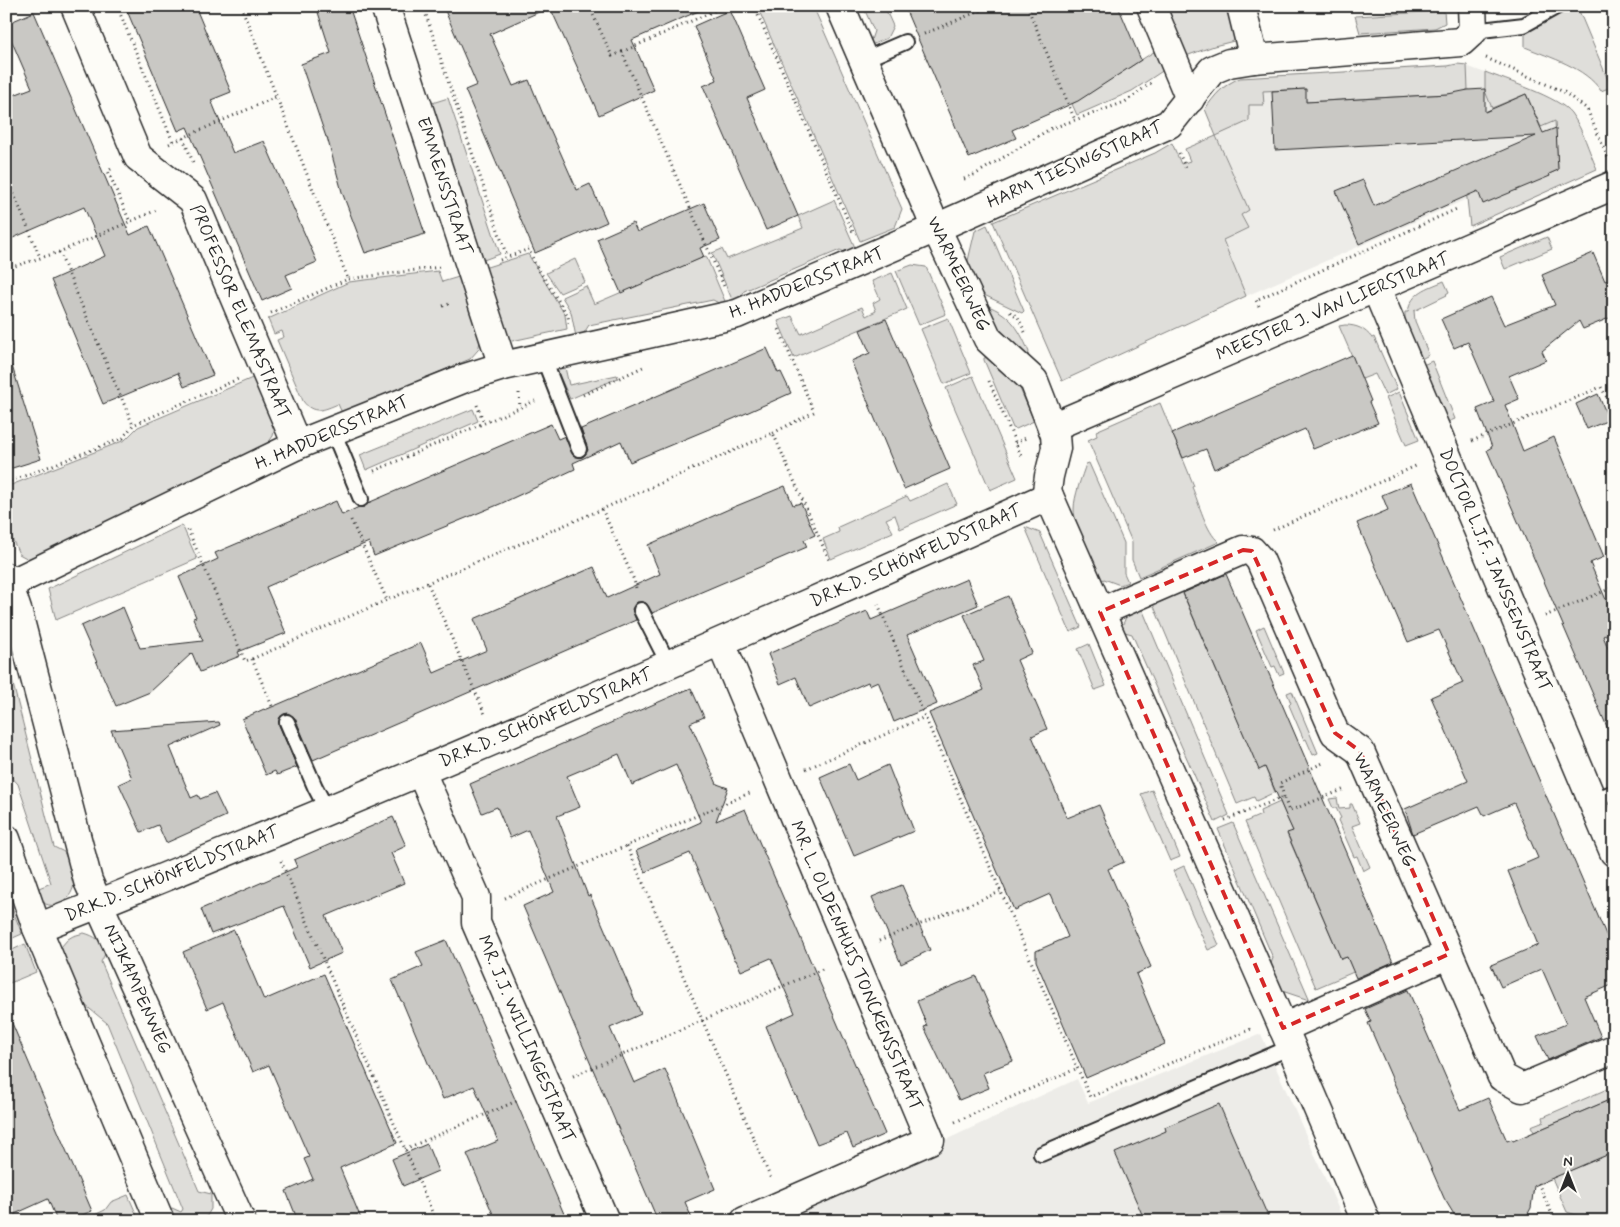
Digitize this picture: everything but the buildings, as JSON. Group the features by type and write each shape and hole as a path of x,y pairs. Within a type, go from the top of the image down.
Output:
{"street":[{"name":"PROFESSOR ELEMASTRAAT","path":"75,6 138,157 193,200 297,445"},
{"name":"EMMENSSTRAAT","path":"385,6 503,366"},
{"name":"WARMEERWEG","path":"840,6 936,228 988,339 1034,380 1052,427 1056,448 1049,476 1048,494"},
{"path":"1151,6 1190,99"},
{"path":"1241,6 1254,59"},
{"name":"HARM TIESINGSTRAAT","path":"936,228 1169,124 1212,70 1228,62 1469,26"},
{"name":"MEESTER J. VAN LIERSTRAAT","path":"1052,427 1376,288 1612,173"},
{"name":"H. HADDERSSTRAAT","path":"7,583 297,445 465,378 503,366 737,314 936,228"},
{"name":"DOCTOR L.J.F. JANSSENSTRAAT","path":"1376,288 1519,627 1603,796 1614,852"},
{"path":"1048,494 1366,1221"},
{"name":"DR.K.D. SCHÖNFELDSTRAAT","path":"37,928 100,905 422,772 721,643 1048,494"},
{"path":"1100,612 1243,550 1252,551"},
{"name":"WARMEERWEG","path":"1252,551 1260,560 1335,733 1360,750 1449,954"},
{"name":"NIJKAMPENWEG","path":"7,583 18,614 88,881 240,1221"},
{"name":"MR. L. OLDENHUIS TONCKENSSTRAAT","path":"721,643 930,1140 782,1204"},
{"name":"MR. J.J. WILLINGESTRAAT","path":"422,772 476,897 476,923 605,1221"},
{"path":"6,839 37,928 160,1221"},
{"path":"1284,1031 1449,954 1502,1077 1522,1088 1614,1049"},
{"path":"745,1221 782,1204"}],"lane":[{"path":"1469,26 1524,25 1558,6"},
{"path":"863,60 905,42"},
{"path":"543,357 579,449"},
{"path":"333,430 361,498"},
{"path":"641,610 669,665"},
{"path":"286,722 315,787 328,810"},
{"path":"1042,1154 1284,1031"}],"path":[{"path":"117,6 173,142"},
{"path":"241,6 348,279"},
{"path":"422,6 507,257"},
{"path":"590,6 612,56 725,6"},
{"path":"754,6 864,259"},
{"path":"905,42 991,6"},
{"path":"1027,6 1075,120"},
{"path":"1469,26 1472,51 1564,92 1587,110 1612,173"},
{"path":"622,52 737,314"},
{"path":"964,178 976,174 1050,128 1126,102 1176,65"},
{"path":"6,175 40,257"},
{"path":"6,268 58,252 189,197"},
{"path":"1271,334 1256,300 1459,208"},
{"path":"246,324 348,279 470,264 507,257 529,249 568,316 573,351"},
{"path":"58,252 134,425"},
{"path":"176,504 245,661 252,659 602,509 814,412 767,301"},
{"path":"562,405 649,364"},
{"path":"6,484 123,438 134,425 264,368"},
{"path":"986,376 1032,480 1048,494"},
{"path":"1252,551 1260,536 1445,452 1602,387 1614,410"},
{"path":"353,480 556,392"},
{"path":"772,432 842,589"},
{"path":"602,509 634,580 641,610"},
{"path":"351,519 387,600"},
{"path":"867,578 1000,892 1090,1097 1284,1031"},
{"path":"428,584 496,739"},
{"path":"1519,627 1614,587"},
{"path":"252,659 278,720 286,722"},
{"path":"477,910 925,717"},
{"path":"1349,743 1336,757 1280,783 1289,811 1372,778"},
{"path":"1197,833 1284,797"},
{"path":"270,834 436,1221"},
{"path":"627,846 782,1204"},
{"path":"405,1149 852,954 1000,892"},
{"path":"927,1134 1078,1068"},
{"path":"1538,1183 1555,1221"},
{"path":"1610,1221 1614,1219"}],"highlighted area":[{"path":"1243,550 1252,551 1335,733 1360,751 1449,954 1283,1028 1100,612"}],"shaded area":[{"path":"757,6 813,6 902,209 895,227 860,241"},
{"path":"863,6 884,6 893,26 887,38 869,46 874,31"},
{"path":"1161,6 1218,6 1235,16 1239,33 1234,41 1183,57"},
{"path":"1569,6 1577,6 1611,87 1601,91 1577,69 1525,47 1525,32"},
{"path":"1444,11 1445,23 1435,28 1360,33 1355,16"},
{"path":"1161,49 1170,66 1132,91 1077,115 1072,104"},
{"path":"1457,64 1467,65 1468,90 1466,90 1466,93 1306,102 1305,89 1263,91 1264,105 1249,105 1249,121 1216,136 1205,109 1220,91 1240,78"},
{"path":"1461,64 1523,87 1563,105 1576,120 1597,169 1470,226 1467,199 1246,296 1223,239 1247,229 1241,215 1249,210 1205,109 1218,90 1229,82 1240,78"},
{"path":"1485,72 1544,95 1565,107 1579,127 1597,169 1470,226 1464,171 1550,176 1549,174 1558,170 1555,121 1541,127 1526,94 1492,108 1485,91"},
{"path":"448,98 500,254 481,261 429,104"},
{"path":"1216,136 1249,210 1241,215 1248,228 1223,240 1246,296 1062,381 993,222 1155,153 1172,143 1181,164 1190,161 1185,149"},
{"path":"834,200 857,252 851,255 840,250 744,291 740,302 734,304 712,253 722,249 727,259 803,228 798,216"},
{"path":"987,225 1024,311 1022,313 982,294 977,290 966,269 975,231"},
{"path":"1547,237 1552,249 1505,269 1500,257"},
{"path":"528,254 565,315 567,329 512,341 507,336 484,268"},
{"path":"706,256 727,306 713,300 589,325 582,336 576,337 571,312 562,297 586,286 594,304"},
{"path":"575,259 585,282 560,293 546,273"},
{"path":"912,265 926,267 946,314 919,325 896,271"},
{"path":"438,271 442,282 462,276 481,338 478,350 470,359 342,413 338,404 315,410 303,401 277,340 284,337 282,331 274,334 268,319 349,282"},
{"path":"892,273 907,309 794,358 778,321 792,316 801,334 862,307 866,316 876,311 873,303 880,299 872,281"},
{"path":"1444,281 1449,292 1447,295 1414,311 1415,321 1429,355 1421,359 1405,323 1405,312 1408,312 1416,295"},
{"path":"980,303 998,311 1011,321 1025,343 1029,352 1028,356 992,328"},
{"path":"948,318 971,373 944,384 921,329"},
{"path":"1345,325 1360,328 1372,338 1374,337 1397,389 1385,395 1375,374 1362,379 1339,326"},
{"path":"989,357 1018,384 1034,421 1016,429 1013,428 984,360 984,358"},
{"path":"1432,361 1455,419 1448,422 1423,365"},
{"path":"564,363 569,385 617,375 618,378 570,399 556,368"},
{"path":"257,376 276,423 273,436 266,446 32,561 19,554 6,525 6,487 125,440 138,427"},
{"path":"973,376 1017,478 990,490 946,388"},
{"path":"1399,392 1419,440 1406,445 1386,398"},
{"path":"1160,403 1194,486 1192,487 1203,517 1210,531 1219,542 1139,577 1132,560 1132,542 1088,440 1097,436 1096,431"},
{"path":"473,409 478,421 366,470 360,455"},
{"path":"1089,463 1124,543 1124,573 1128,582 1120,585 1104,579 1101,581 1077,525 1074,504 1086,464"},
{"path":"948,484 957,504 900,529 895,515 886,519 893,532 831,559 823,539 839,532 838,527 907,496 910,501"},
{"path":"182,525 197,559 56,620 48,589"},
{"path":"1025,527 1040,533 1081,627 1070,632"},
{"path":"1225,573 1183,594 1259,769 1265,767 1275,792 1256,801 1254,797 1237,804 1153,604"},
{"path":"1140,604 1229,815 1215,822 1132,634 1121,631 1120,626 1123,624 1130,608"},
{"path":"6,620 15,654 8,664 54,847 64,852 74,878 71,894 57,905 45,904 39,899 34,890 51,883 18,784 6,771"},
{"path":"1264,626 1284,673 1279,675 1275,666 1272,667 1256,630"},
{"path":"1089,644 1106,686 1095,690 1078,649"},
{"path":"1292,691 1318,753 1313,755 1306,739 1304,740 1289,705 1291,703 1287,693"},
{"path":"1152,790 1180,857 1170,861 1141,794"},
{"path":"1337,798 1339,809 1350,808 1350,804 1352,804 1360,823 1352,826 1370,867 1363,871 1357,856 1354,857 1338,820 1341,818 1329,799"},
{"path":"1280,802 1293,831 1287,834 1341,959 1347,957 1353,970 1390,954 1391,956 1316,988 1245,822 1261,815 1260,811"},
{"path":"1233,823 1309,998 1306,999 1285,992 1279,994 1269,969 1273,958 1218,829"},
{"path":"1184,866 1219,945 1208,950 1173,871"},
{"path":"6,893 22,934 6,941"},
{"path":"84,933 98,939 106,952 101,962 199,1191 211,1194 211,1209 204,1221 169,1221 163,1211 172,1208 181,1212 183,1209 107,1023 74,996 60,955 61,947 68,939"},
{"path":"25,944 36,972 10,983 6,973 6,953"},
{"path":"1261,1034 1344,1221 771,1221 1077,1079 1088,1103"},
{"path":"1614,1086 1614,1098 1534,1132 1531,1126 1544,1121 1543,1117"},
{"path":"1614,1152 1614,1214 1598,1221 1588,1221 1588,1219 1567,1212 1552,1178"},
{"path":"128,1195 138,1218 137,1221 82,1221 105,1210 111,1202"}]}
